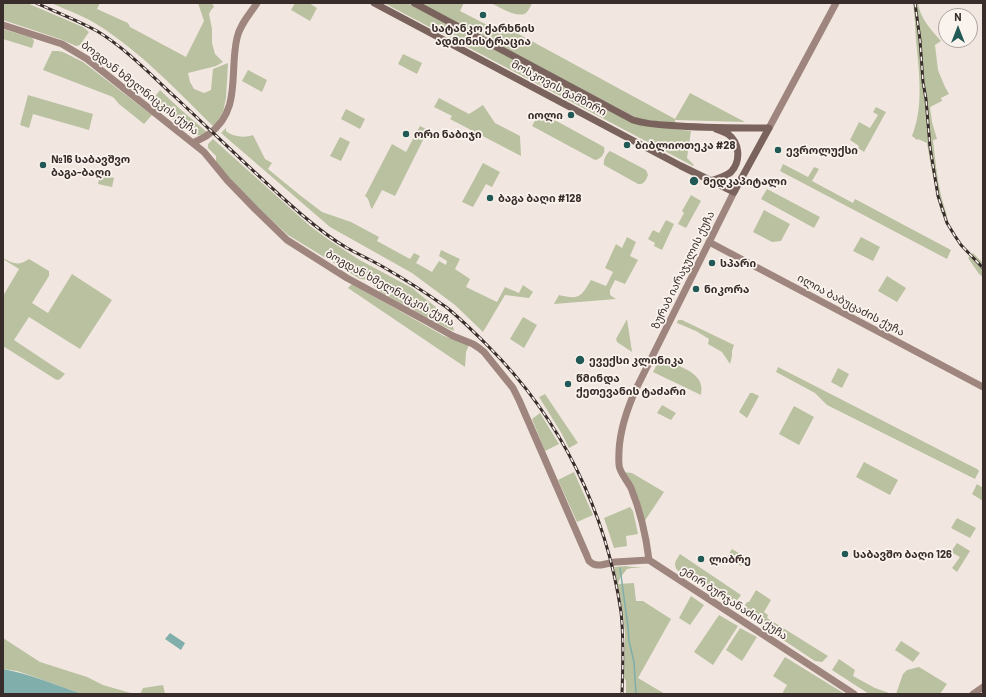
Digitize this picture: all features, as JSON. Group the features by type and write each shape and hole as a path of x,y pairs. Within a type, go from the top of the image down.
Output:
{"main road":[{"path":"193,143 209,134 216,128 229,108 237,39 241,26 256,3"},
{"name":"მოსკოვის გამზირი","path":"374,3 710,181 734,192"},
{"name":"მოსკოვის გამზირი","path":"414,3 633,120 643,123 671,126 710,128 769,128"},
{"name":"ზურაბ იარაჯულის ქუჩა","path":"649,560 640,514 630,487 620,470 618,459 622,424 636,388 734,192 836,3"},
{"name":"ბოგდან ხმელნიცკის ქუჩა","path":"3,25 62,44 88,59 204,152 227,180 287,240 346,278 453,336 473,344 484,352 512,388 519,400 589,561 593,564 601,565 614,562 649,560"},
{"path":"710,128 721,130 729,135 736,145 738,153 737,161 731,172 710,181"},
{"name":"ილია ბაბუცაძის ქუჩა","path":"709,242 983,387"},
{"name":"ემირ ბურჯანაძის ქუჩა","path":"649,560 854,694"},
{"path":"973,694 983,687"}],"green space":[{"path":"3,3 27,3 83,27 89,32 80,45 76,46 60,39 3,20"},
{"path":"51,3 100,3 97,9 128,23 130,27 186,57 204,21 198,3 212,3 214,7 209,14 212,29 212,43 215,54 223,62 216,66 188,73 190,82 194,89 204,93 211,90 213,69 228,63 226,98 223,112 214,127 159,73 114,36 87,19"},
{"path":"295,3 309,3 317,8 310,21 291,10"},
{"path":"384,3 407,3 634,122 642,125 691,131 687,158 694,165 693,166"},
{"path":"418,3 464,3 460,11 499,31 502,25 675,119 690,93 745,122 675,120 675,123 637,118"},
{"path":"491,3 532,3 527,12 520,15 509,12"},
{"path":"913,3 918,3 921,14 938,37 938,43 935,45 938,70 949,94 941,98 942,101 930,107 932,122 937,139 933,140 938,178 946,216 941,213 927,143 918,139 917,140 912,136 916,125 920,89"},
{"path":"3,29 32,38 34,41 32,48 3,39"},
{"path":"52,51 63,52 83,62 152,115 144,124 119,104 113,97 43,70"},
{"path":"403,54 422,63 417,74 398,64"},
{"path":"248,70 267,80 262,92 242,81"},
{"path":"160,90 208,133 198,135 189,132 151,102"},
{"path":"28,95 93,114 89,130 33,114 29,128 20,125"},
{"path":"439,98 469,114 483,105 495,123 520,136 521,156 450,119 452,116 434,107"},
{"path":"876,107 886,112 864,152 858,148 859,146 850,140 859,122 870,128 878,115 873,112"},
{"path":"346,109 365,119 360,129 341,119"},
{"path":"540,112 604,147 602,155 595,160 532,126"},
{"path":"420,126 428,130 395,196 382,190 372,209 368,199 365,196 392,144 406,152"},
{"path":"226,128 226,131 236,136 243,137 253,135 265,159 272,163 268,169 322,212 351,222 379,237 377,241 410,259 414,253 420,256 416,263 432,272 439,261 446,265 447,261 439,256 441,250 460,259 455,269 470,279 466,287 497,302 505,287 519,293 523,285 533,292 529,298 505,295 483,332 455,305 412,273 330,227 221,133"},
{"path":"340,137 350,142 341,161 330,156"},
{"path":"213,139 310,226 358,259 412,288 442,312 452,323 454,331 377,290 372,283 360,279 288,235 255,205 216,163 216,156 208,148 208,144"},
{"path":"610,151 646,170 648,175 644,182 642,184 638,184 604,165 605,157"},
{"path":"483,163 500,172 492,187 486,184 473,207 462,202"},
{"path":"783,164 808,177 814,167 819,169 812,181 853,203 855,199 951,250 947,259 780,171"},
{"path":"100,174 114,178 112,187 98,184"},
{"path":"767,189 820,217 814,228 761,199"},
{"path":"691,195 701,201 686,228 678,224 684,213 682,211"},
{"path":"764,210 790,224 781,241 772,242 753,232"},
{"path":"666,220 674,224 662,250 654,246 655,243 648,239 653,230 659,233"},
{"path":"627,237 636,242 630,256 638,260 625,284 615,280 610,290 610,295 616,299 554,304 559,295 571,297 579,296 591,280 606,286 613,272 605,268 616,244 622,248"},
{"path":"861,237 880,247 873,261 853,251"},
{"path":"973,253 983,263 983,277 979,274 968,258"},
{"path":"3,258 10,262 16,263 22,263 29,259 49,271 49,276 32,303 48,313 72,274 112,300 80,349 29,317 14,340 65,374 58,380 3,346 3,296 19,269"},
{"path":"887,276 906,288 897,302 878,291"},
{"path":"352,284 444,336 469,345 466,352 465,367 348,288"},
{"path":"523,317 537,325 524,348 510,339"},
{"path":"627,319 632,352 617,342 616,339"},
{"path":"678,320 682,320 734,345 730,364 722,352 708,344 709,339 696,331 677,323"},
{"path":"660,358 684,368 695,376 701,385 701,395 653,372"},
{"path":"778,367 977,469 979,471 975,479 827,405 815,393 776,372"},
{"path":"838,368 849,374 842,388 831,382"},
{"path":"750,393 759,396 747,418 739,412"},
{"path":"545,394 578,443 569,448 539,397"},
{"path":"662,405 676,413 671,420 657,413"},
{"path":"794,406 814,417 799,445 779,434"},
{"path":"540,413 559,444 545,451 532,419"},
{"path":"864,462 898,480 890,495 856,477"},
{"path":"574,472 593,515 577,522 558,480"},
{"path":"623,472 632,473 664,492 644,522"},
{"path":"977,484 983,488 983,501 972,494"},
{"path":"630,507 633,511 638,534 626,536 627,546 614,548 604,518"},
{"path":"957,518 976,528 970,538 951,528"},
{"path":"957,543 970,551 957,572 952,568 960,557 951,552"},
{"path":"732,549 747,558 741,566 727,557"},
{"path":"680,554 741,595 735,603 731,606 677,570 675,564"},
{"path":"625,566 643,568 627,569 620,578 618,584 634,583 636,601 643,601 671,619 638,678 665,694 626,694 626,681 624,678 625,634 623,614 614,567"},
{"path":"756,590 771,600 764,612 761,610 768,615 767,618 828,656 822,662 815,661 741,612"},
{"path":"691,596 704,605 690,625 679,618"},
{"path":"719,615 738,626 713,665 694,652"},
{"path":"740,628 757,637 742,661 726,650"},
{"path":"3,638 40,662 87,677 103,685 134,694 82,694 17,671 3,669"},
{"path":"901,641 920,653 913,662 895,650"},
{"path":"785,657 845,694 782,694 787,685 773,676"},
{"path":"839,659 855,670 853,676 875,688 892,694 869,694 832,670"},
{"path":"919,667 947,684 940,694 896,694 903,674 907,670"},
{"path":"163,685 165,694 140,694 143,688"}],"water":[{"path":"170,633 185,643 181,650 165,639"},
{"path":"3,669 33,677 82,694 3,694"}],"waterway":[{"path":"620,568 629,641 634,662 636,694"}],"railway":[{"path":"36,3 97,31 117,45 306,218 323,232 347,248 393,273 446,307 478,336 514,374 537,404 558,436 576,468 592,503 604,538 614,575 621,612 623,643 622,694"},
{"path":"915,3 930,147 938,196 947,223 955,236 961,245 983,268"}],"place":[{"name":"სატანკო ქარხნის ადმინისტრაცია","path":"483,15"},
{"name":"იოლი","path":"571,115"},
{"name":"ორი ნაბიჯი","path":"406,134"},
{"name":"ბიბლიოთეკა #28","path":"627,145"},
{"name":"ევროლუქსი","path":"778,150"},
{"name":"№16 საბავშვო ბაგა-ბაღი","path":"43,165"},
{"name":"მედკაპიტალი","path":"694,181"},
{"name":"ბაგა ბაღი #128","path":"490,198"},
{"name":"სპარი","path":"712,263"},
{"name":"ნიკორა","path":"696,289"},
{"name":"ევექსი კლინიკა","path":"580,360"},
{"name":"წმინდა ქეთევანის ტაძარი","path":"568,384"},
{"name":"საბავშო ბაღი 126","path":"845,554"},
{"name":"ლიბრე","path":"701,559"}]}
